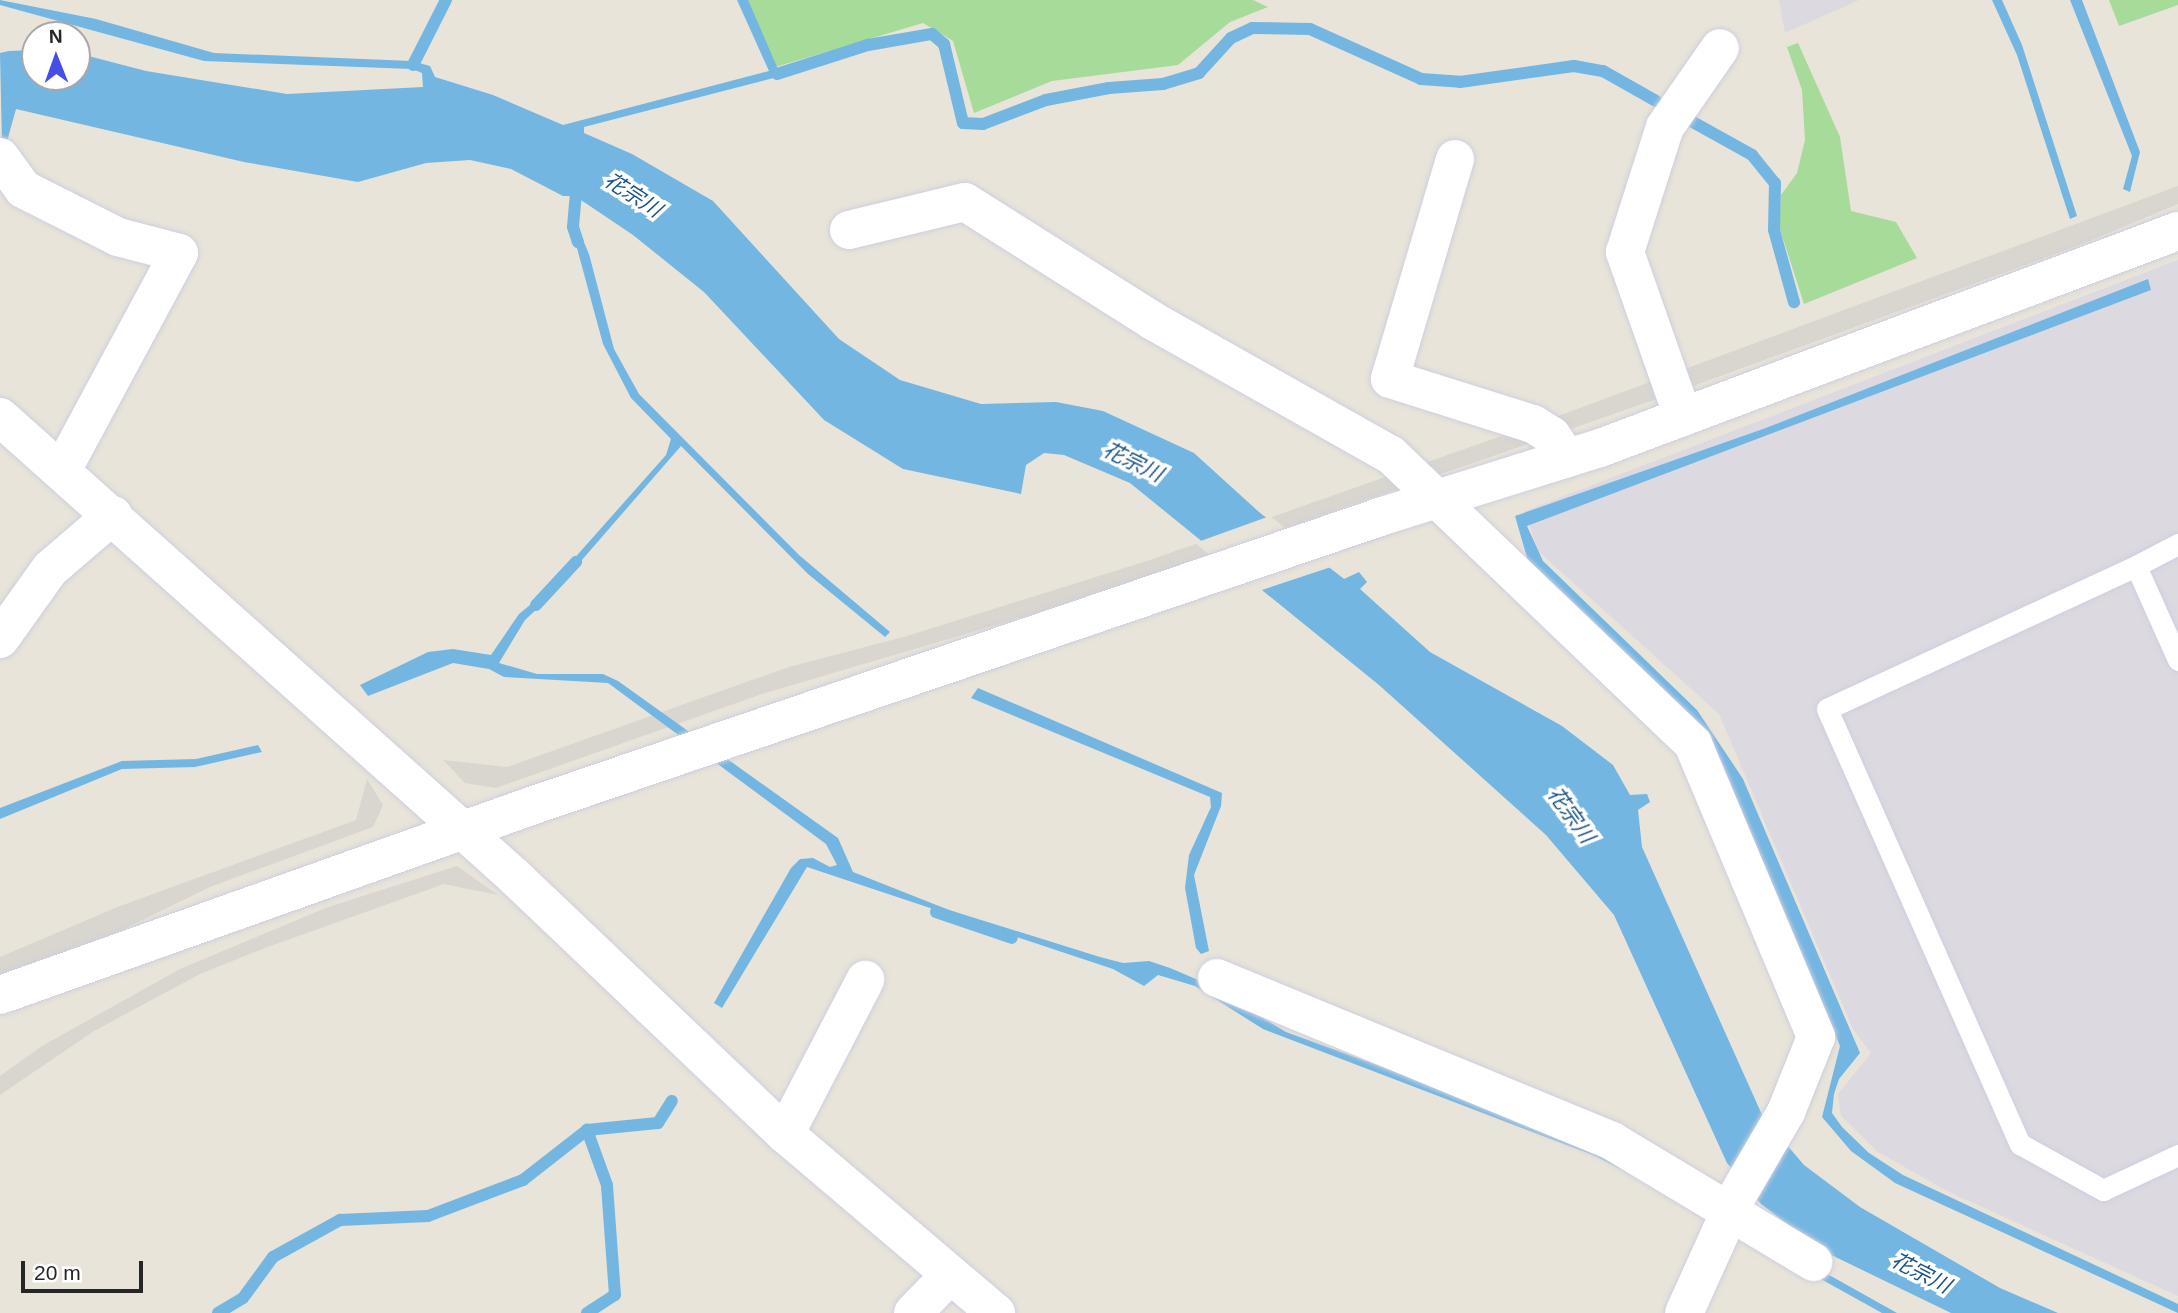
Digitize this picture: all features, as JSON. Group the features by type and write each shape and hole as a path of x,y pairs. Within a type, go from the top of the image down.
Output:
{"street":[{"path":"1683,416 1625,252 1665,127 1720,48"},
{"path":"0,157 23,189 118,237 179,253 62,470"},
{"path":"1455,159 1390,379 1533,424 1552,436 1567,458"},
{"path":"849,230 965,202 1153,321 1391,455 1693,744 1816,1037 1786,1112 1733,1205 1684,1313"},
{"path":"0,995 463,829 1383,516 1567,458 2178,231"},
{"path":"0,416 463,829 785,1134 996,1313"},
{"path":"0,639 50,569 113,516"},
{"path":"1217,978 1612,1141 1733,1205 1814,1262"},
{"path":"785,1134 865,980"},
{"path":"913,1313 950,1275"}],"lane":[{"path":"2178,544 1826,709 2020,1144 2103,1190 2178,1155"},
{"path":"2136,566 2178,660"}],"shaded area":[{"path":"1779,0 1859,0 1785,33"},
{"path":"2178,186 2178,204 2077,246 1674,393 1064,605 762,694 496,788 465,783 443,760 507,767 789,667 907,636 1150,560 1561,415"},
{"path":"2178,260 2178,1296 1947,1191 1878,1152 1841,1116 1838,1094 1871,1053 1853,1029 1719,714 1538,551 1525,511"},
{"path":"367,779 383,805 373,827 210,887 91,945 0,977 0,957 120,906 356,820"},
{"path":"457,866 498,895 444,884 200,974 94,1031 0,1095 0,1076 42,1046 180,969 328,907"}],"green space":[{"path":"747,0 1253,0 1268,7 1230,22 1178,65 1052,81 974,113 953,41 923,23 772,68"},
{"path":"2109,0 2178,0 2178,5 2119,26"},
{"path":"1798,43 1840,137 1851,211 1896,222 1917,258 1804,304 1779,226 1781,195 1797,173 1805,140 1802,90 1787,47"}],"water":[{"name":"花宗川","path":"0,0 96,19 214,53 412,61 430,66 435,77 493,95 563,125 769,71 737,0 748,0 781,76 584,127 584,133 632,154 713,201 839,339 900,380 981,404 1056,402 1103,411 1194,453 1259,512 1344,579 1359,572 1367,582 1360,589 1430,652 1562,726 1613,765 1630,795 1647,794 1650,802 1638,810 1642,847 1763,1117 1804,1165 1860,1207 2000,1288 2058,1313 1951,1313 1821,1250 1761,1204 1727,1163 1614,915 1546,835 1379,685 1130,483 1064,455 1044,453 1026,465 1021,494 903,469 824,420 704,292 633,235 575,196 563,196 511,169 470,160 426,163 358,182 244,162 16,109 6,145 2,145 0,53 9,51 21,51 21,91 91,91 91,57 146,71 287,94 423,87 422,73 412,69 204,61 91,30 91,21 58,21 0,5"},
{"path":"1992,0 2002,0 2022,45 2077,216 2070,219 2017,55"},
{"path":"2070,0 2082,0 2140,152 2130,192 2123,189 2132,156"},
{"path":"571,226 577,226 589,254 614,349 639,394 799,555 890,632 885,637 808,574 681,446 568,576 564,570 666,455 671,439 631,398 603,344"},
{"path":"2148,279 2151,290 1527,526 1543,561 1697,710 1743,779 1860,1053 1839,1079 1834,1094 1832,1113 1842,1127 1869,1153 1903,1175 2178,1304 2178,1313 1895,1183 1851,1151 1822,1117 1840,1046 1718,756 1528,561 1515,516 1763,429"},
{"path":"546,592 551,596 525,620 499,663 537,674 603,674 618,681 838,838 853,872 949,910 1100,957 1123,963 1149,961 1170,968 1203,982 1286,1032 1580,1139 1665,1191 1593,1155 1263,1029 1195,986 1158,975 1144,986 1113,969 807,867 722,1008 714,1003 791,868 800,859 813,858 830,867 837,865 826,844 608,683 504,677 489,669 453,663 368,696 360,685 428,652 453,649 491,655 519,614"},
{"path":"978,688 1222,793 1221,806 1194,875 1209,951 1201,954 1196,948 1185,888 1189,855 1211,807 1210,797 971,698"},
{"path":"258,745 262,752 195,767 122,769 0,819 0,808 122,761 196,759"},
{"path":"1801,1268 1822,1271 1897,1313 1882,1313"}],"pier":[{"path":"1270,516 1334,566 1256,592 1195,543"}],"waterway":[{"path":"413,65 446,0"},
{"path":"777,74 868,45 932,34 944,44 963,123 983,124 1046,100 1109,88 1163,84 1199,73 1231,38 1252,28 1310,29 1421,79 1460,82 1574,66 1603,71 1656,101"},
{"path":"1691,121 1752,155 1775,183 1774,230 1794,302"},
{"path":"577,181 573,227 578,242"},
{"path":"536,605 576,562"},
{"path":"936,912 1012,938"},
{"path":"218,1313 243,1298 273,1257 340,1220 428,1216 523,1180 587,1130 658,1123 672,1101"},
{"path":"587,1130 607,1185 615,1295 587,1313"}]}
